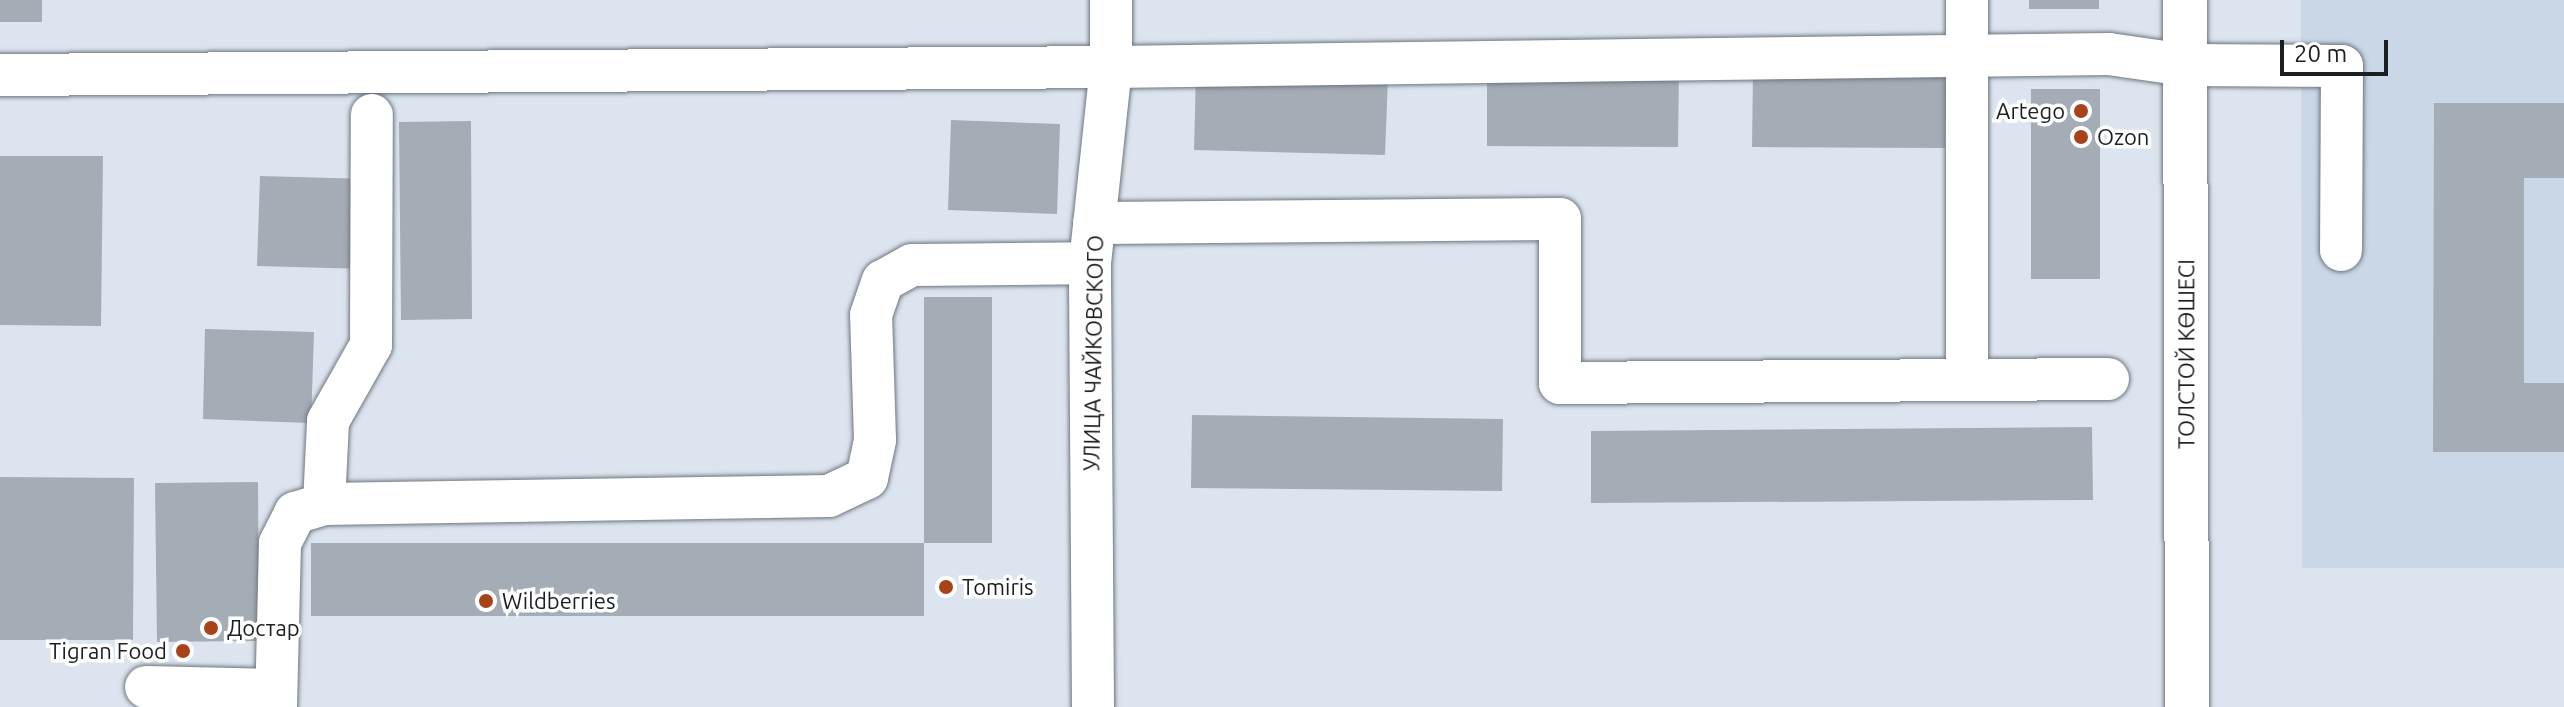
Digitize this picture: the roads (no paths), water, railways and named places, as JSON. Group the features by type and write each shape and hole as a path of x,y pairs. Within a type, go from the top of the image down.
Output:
{"main road":[{"name":"ТОЛСТОЙ КӨШЕСІ","path":"2185,0 2187,707"}],"street":[{"name":"УЛИЦА ЧАЙКОВСКОГО","path":"1093,707 1090,263 1111,67 1111,0"},
{"path":"1967,0 1967,380"},
{"path":"0,75 1111,67 2109,54 2185,65 2342,66 2341,250"},
{"path":"324,504 328,421 371,345 372,115"},
{"path":"1094,223 1560,219 1560,383 2108,379"},
{"path":"146,687 276,698 280,543 295,513 324,504 829,496 867,478 875,440 871,315 883,281 912,265 1090,263"}],"place":[{"name":"Artego","path":"2081,111"},
{"name":"Ozon","path":"2081,137"},
{"name":"Tomiris","path":"946,587"},
{"name":"Wildberries","path":"486,601"},
{"name":"Достар","path":"211,628"},
{"name":"Tigran Food","path":"183,651"}]}
